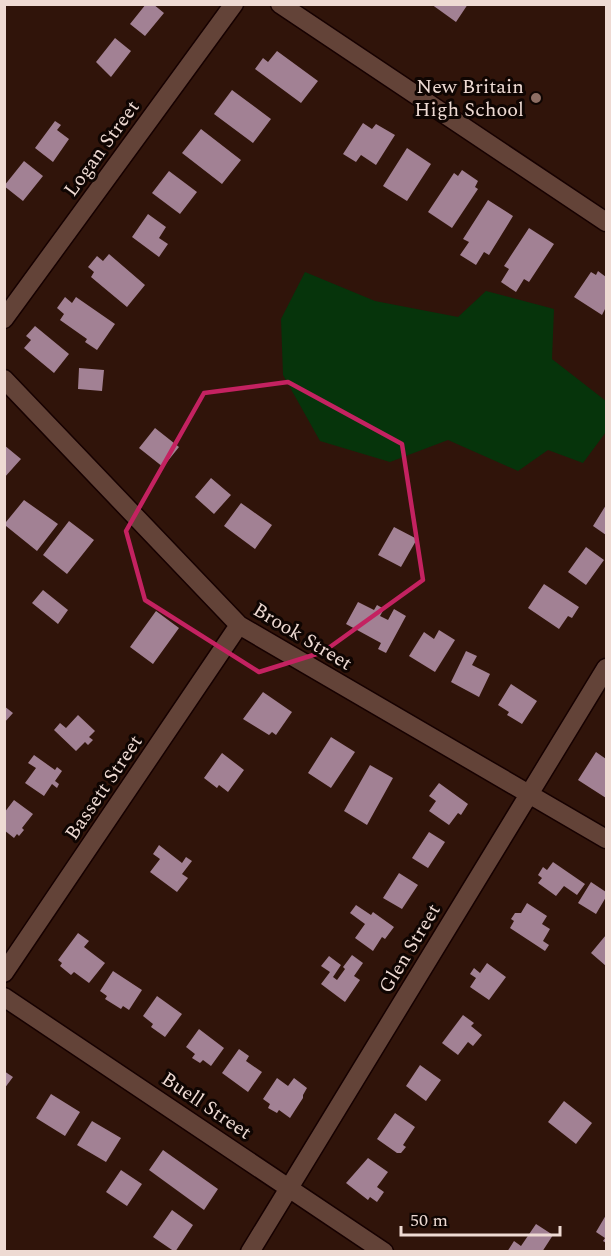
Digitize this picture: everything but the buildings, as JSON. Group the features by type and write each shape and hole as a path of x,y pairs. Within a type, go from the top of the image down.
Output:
{"street":[{"name":"Logan Street","path":"4,319 234,4"},
{"path":"280,4 606,222"},
{"name":"Brook Street","path":"4,379 239,625 606,839"},
{"name":"Bassett Street","path":"4,973 239,625"},
{"name":"Glen Street","path":"250,1251 606,668"},
{"name":"Buell Street","path":"4,998 384,1251"}],"highlighted area":[{"path":"288,382 402,444 423,580 323,652 259,672 145,600 126,531 204,393"}],"green space":[{"path":"305,272 375,301 458,317 486,291 554,309 552,359 606,401 606,432 583,463 548,450 518,471 448,440 390,462 320,441 283,375 281,319"}],"place":[{"name":"New Britain High School","path":"536,98"}]}
